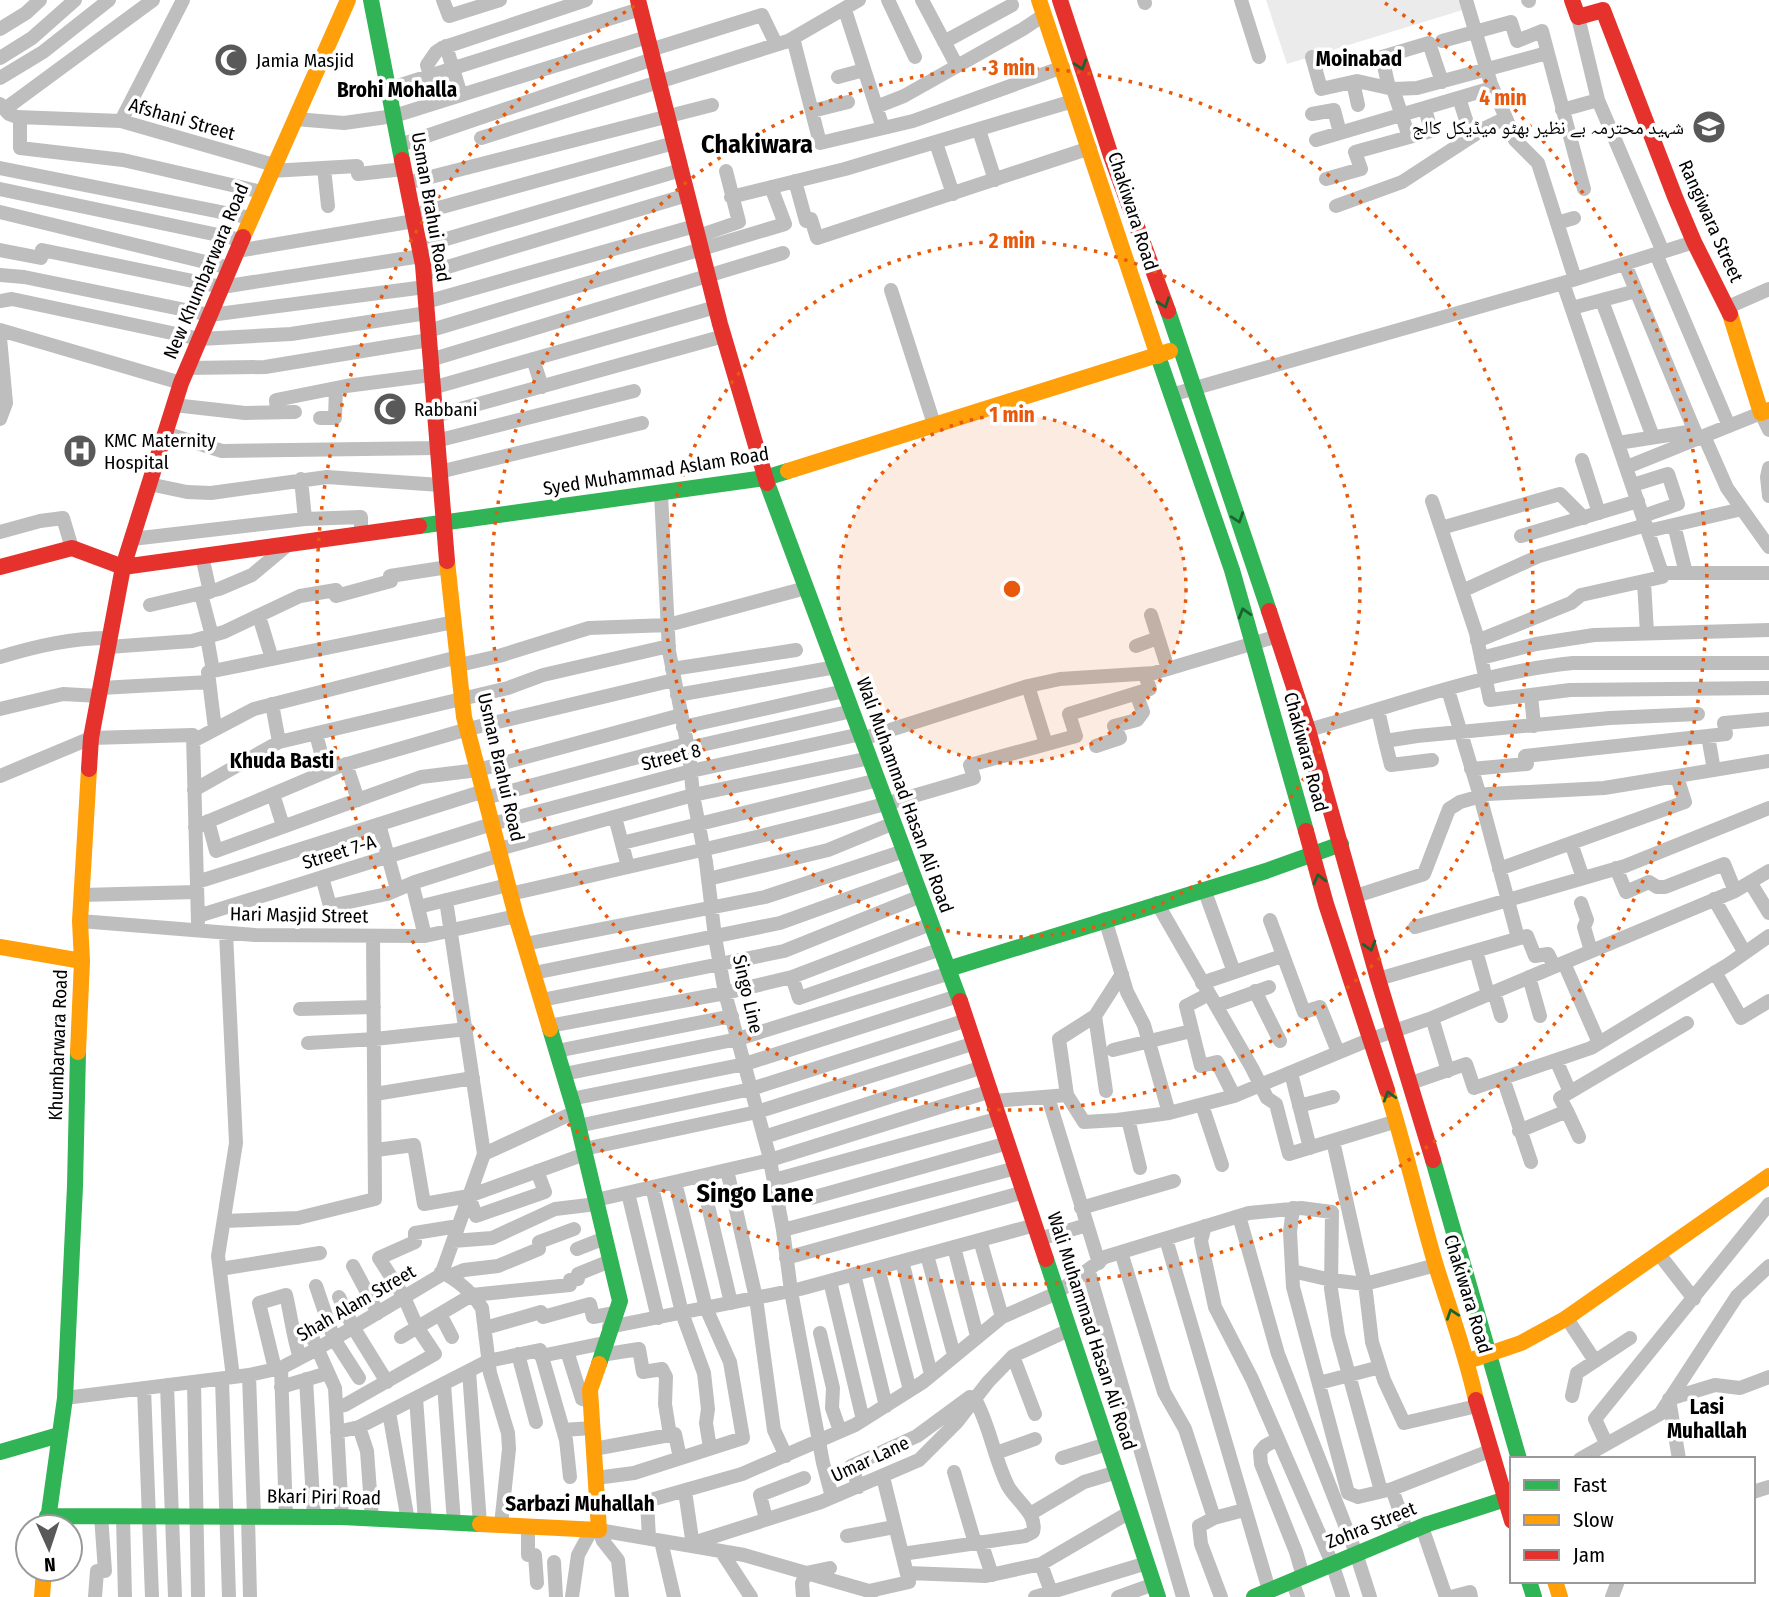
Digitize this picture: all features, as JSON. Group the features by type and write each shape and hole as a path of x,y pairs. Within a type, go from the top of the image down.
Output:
{"street":[{"path":"0,29 26,13 40,0"},
{"path":"0,58 32,38 75,0"},
{"path":"0,78 43,52 109,0"},
{"path":"153,0 7,113 20,148 123,160 262,192"},
{"path":"121,121 183,0"},
{"name":"New Khumbarwara Road","path":"123,567 185,376 262,192 348,0"},
{"name":"Usman Brahui Road","path":"371,0 420,252 443,523 462,698 516,916 575,1112 620,1301 590,1390 596,1478 596,1530 579,1555 572,1597"},
{"path":"443,0 449,16 499,0"},
{"path":"430,76 427,65 436,52 446,47 586,0"},
{"path":"481,138 793,38 859,0"},
{"path":"888,0 915,57"},
{"path":"922,0 957,66"},
{"name":"Chakiwara Road","path":"1060,0 1111,156 1181,348 1308,730 1378,979 1411,1083 1519,1457"},
{"path":"1241,0 1259,57"},
{"path":"1466,0 1492,88 1515,140 1538,163 1557,223 1572,308 1662,573 1662,577 1644,582 1581,595 1571,603 1477,640"},
{"path":"1572,0 1598,100 1729,426"},
{"path":"944,42 1008,2 1023,29"},
{"path":"388,89 639,5"},
{"name":"Wali Muhammad Hasan Ali Road","path":"639,5 708,277 765,478 967,1020 1156,1590"},
{"name":"Rangiwara Street","path":"1578,17 1604,5 1695,243 1728,307 1765,412"},
{"path":"876,107 904,96 1023,29 1042,7"},
{"name":"Chakiwara Road","path":"1042,7 1232,570 1326,904 1397,1121 1436,1265 1467,1360 1477,1406 1509,1498"},
{"path":"845,10 883,128"},
{"path":"295,119 344,123 394,116 461,95 650,49 762,15 776,44"},
{"path":"1442,41 1511,22 1517,41 1542,32 1584,189"},
{"path":"793,38 820,143 913,121 1063,67"},
{"path":"1409,137 1382,57 1429,43 1442,82"},
{"path":"446,47 461,95"},
{"path":"400,145 495,112 650,49"},
{"path":"1312,57 1321,89 1353,82 1391,88 1417,88 1547,53"},
{"path":"838,77 864,70"},
{"path":"1353,82 1359,105"},
{"path":"1316,140 1492,88"},
{"path":"1459,98 1467,123"},
{"path":"1562,110 1598,100"},
{"path":"731,197 936,143 1073,101"},
{"path":"812,111 848,102"},
{"path":"405,176 712,105"},
{"path":"1326,179 1361,169 1355,152 1431,131 1424,108"},
{"path":"1312,114 1334,110 1340,133"},
{"path":"495,112 501,131"},
{"name":"Afshani Street","path":"7,113 121,121 273,168 357,166 358,174 405,176"},
{"path":"1336,206 1402,182 1485,128 1506,118"},
{"path":"979,130 995,180"},
{"path":"0,189 240,245 414,218 674,143"},
{"path":"936,143 953,194"},
{"path":"795,181 806,221 811,219 817,238 1090,148"},
{"path":"0,167 251,218"},
{"path":"324,168 328,206"},
{"path":"0,250 41,258 42,250 222,287 420,252 681,170"},
{"path":"0,330 185,376 265,367 428,335 739,222 726,171"},
{"path":"0,275 24,277 210,316 425,294 698,237 785,224 771,187"},
{"path":"0,301 12,299 200,339 291,334 425,294 687,195"},
{"path":"35,220 39,197"},
{"path":"0,212 230,268"},
{"path":"1557,223 1574,218"},
{"path":"1171,395 1695,243"},
{"path":"431,374 783,253"},
{"path":"1625,264 1699,435 1727,488 1769,547"},
{"path":"1728,307 1769,289"},
{"path":"891,290 934,424"},
{"path":"1572,308 1636,291"},
{"path":"1602,301 1653,437"},
{"path":"277,412 276,400 337,388 533,359 716,307"},
{"path":"435,416 724,337"},
{"path":"0,338 2,386 6,403 1,412"},
{"name":"Syed Muhammad Aslam Road","path":"123,567 765,478 1181,348"},
{"path":"533,359 542,387"},
{"path":"320,418 335,418 337,388"},
{"path":"165,433 222,451 437,444 634,391"},
{"path":"174,405 225,412 295,412"},
{"path":"1627,467 1699,435 1765,412 1769,430"},
{"path":"149,484 187,492 211,493 327,477 439,478 642,423"},
{"path":"1618,443 1653,437 1699,435"},
{"path":"1582,460 1599,513"},
{"path":"1769,468 1769,496"},
{"path":"1462,591 1539,556 1646,524 1678,504 1668,474 1633,485"},
{"path":"302,479 305,519"},
{"name":"Singo Line","path":"660,494 669,646 704,850 715,937 725,993 770,1160 791,1291 832,1497"},
{"path":"1441,528 1560,494 1584,518"},
{"path":"1432,501 1477,640 1490,700 1570,690 1769,688"},
{"path":"1521,536 1638,501"},
{"path":"1646,524 1674,524 1742,509"},
{"path":"132,539 305,519 361,517 361,534"},
{"path":"0,532 40,520 63,518 72,548"},
{"path":"1674,524 1686,573"},
{"path":"150,605 205,593 252,575 289,544"},
{"path":"0,568 72,548 123,567"},
{"path":"202,556 215,729"},
{"name":"Khumbarwara Road","path":"48,1513 65,1398 82,961 81,895 92,738 123,567"},
{"path":"0,656 82,638 109,642 192,641 259,617 300,596 336,590 336,596 391,581 390,576 448,567"},
{"path":"1662,573 1769,573"},
{"path":"1644,582 1647,633"},
{"path":"193,741 254,709 272,704 458,661 499,656 589,628 668,625 806,588"},
{"path":"1151,615 1168,669"},
{"path":"259,617 272,659"},
{"path":"0,709 63,694 100,692 211,677 272,659 454,622"},
{"path":"1481,658 1536,644 1594,635 1769,630"},
{"name":"Street 8","path":"492,824 691,771 861,737 1028,686 1070,677 1145,675 1278,636"},
{"path":"1136,646 1158,638"},
{"path":"194,790 279,742 509,688 543,675 669,646"},
{"path":"202,824 346,764 468,729 796,650"},
{"path":"1308,730 1485,680 1548,666 1573,663 1769,663"},
{"path":"674,681 836,667"},
{"path":"418,907 704,850 887,805 974,778 970,765 1076,736 1069,714 1150,689 1145,675"},
{"path":"1028,686 1046,744"},
{"path":"1448,690 1518,938"},
{"path":"0,776 92,738 193,735 194,790 202,824 216,850 421,777 478,770 682,721 845,691"},
{"path":"1096,746 1120,738 1114,726 1137,720 1143,712 1136,693"},
{"path":"1531,695 1534,726"},
{"path":"272,704 279,742"},
{"path":"1378,710 1391,765 1432,760"},
{"path":"81,895 197,887 287,853 485,795 687,746 852,711"},
{"path":"1385,741 1610,718 1698,714"},
{"path":"1472,769 1527,764 1525,756 1726,734 1724,723 1769,719"},
{"path":"316,734 326,772"},
{"path":"1708,736 1714,770"},
{"path":"322,877 330,905 360,901 499,852 615,817 694,795 870,758"},
{"path":"1356,896 1424,874 1449,809 1460,802 1480,796 1604,788 1769,761"},
{"path":"346,764 358,800"},
{"path":"1499,869 1685,802 1676,777"},
{"path":"622,844 878,780"},
{"path":"273,794 287,853"},
{"path":"1415,928 1616,869 1766,809 1769,825"},
{"path":"615,817 628,867"},
{"path":"708,879 828,850 894,823"},
{"path":"198,923 197,887 202,824"},
{"path":"379,824 397,890"},
{"name":"Street 7-A","path":"198,923 322,877 492,824"},
{"path":"1571,843 1583,878"},
{"path":"564,1074 738,1039 1105,919 1266,871 1341,844"},
{"path":"525,944 765,897 904,851"},
{"path":"1616,869 1626,892 1649,882 1657,887 1665,887 1724,864 1735,891"},
{"path":"1122,974 1095,1016 1059,1039 1067,1095 1084,1122 1169,1113 1259,1087 1338,1052 1432,1018 1735,891 1769,872"},
{"path":"534,973 780,923 913,876"},
{"path":"1750,882 1769,913"},
{"path":"412,883 425,936"},
{"path":"1204,889 1234,972"},
{"path":"541,1000 784,951 921,896"},
{"path":"1714,899 1745,953"},
{"path":"446,900 453,930 484,1154 575,1112 745,1065 958,996"},
{"path":"1157,903 1252,1068 1259,1087 1267,1098 1276,1104 1289,1154 1397,1121"},
{"path":"1581,903 1587,920 1584,927 1591,951"},
{"name":"Hari Masjid Street","path":"80,921 198,923 226,933 255,936 425,936 516,916"},
{"path":"1105,919 1127,992 1144,1025 1169,1113"},
{"path":"1270,920 1304,1012 1320,1007 1338,1052"},
{"path":"549,1026 725,993 792,977 931,924"},
{"path":"226,933 236,1143 218,1256 228,1378 226,1517 229,1597"},
{"path":"224,1221 298,1217 375,1199 373,936"},
{"path":"1378,979 1527,936 1535,956 1548,954 1559,964 1599,1043"},
{"path":"1411,1083 1466,1064 1474,1088 1599,1043 1769,936"},
{"path":"0,947 82,961"},
{"path":"792,977 799,998 941,949"},
{"path":"1476,951 1501,1016"},
{"path":"1234,1096 1217,1062 1201,1066 1186,1006 1209,994 1234,972 1282,956"},
{"path":"1715,972 1741,1018 1769,1002"},
{"path":"1530,977 1540,1016"},
{"path":"1209,994 1262,989 1280,1041"},
{"path":"300,1009 374,1007"},
{"path":"557,1051 732,1016"},
{"path":"1095,1016 1106,1091"},
{"path":"1432,1018 1448,1071"},
{"path":"575,1112 751,1089 967,1020"},
{"path":"1579,1137 1560,1098 1687,1023"},
{"path":"308,1042 374,1039 467,1029"},
{"path":"1114,1051 1191,1031"},
{"path":"376,1150 414,1145 424,1204 469,1196 584,1152 757,1112 975,1044"},
{"path":"1556,1060 1570,1092"},
{"path":"764,1137 983,1067"},
{"path":"1291,1073 1310,1148"},
{"path":"375,1094 473,1078"},
{"path":"1503,1078 1531,1162"},
{"path":"453,1241 492,1238 555,1209 596,1202 770,1160 992,1096 1067,1095"},
{"path":"1048,1097 1087,1225 1094,1267 1183,1597"},
{"path":"1299,1106 1333,1097"},
{"path":"1202,1105 1222,1164"},
{"path":"1519,1131 1567,1111"},
{"path":"774,1180 1000,1118"},
{"path":"1128,1119 1140,1168"},
{"path":"1333,1141 1365,1283 1372,1342 1404,1423 1477,1406"},
{"path":"811,1198 1008,1143"},
{"name":"Shah Alam Street","path":"65,1398 249,1375 278,1368 317,1349 445,1274 453,1241 484,1154"},
{"path":"783,1230 1016,1168"},
{"path":"727,1170 756,1298 774,1430 786,1456"},
{"path":"469,1196 476,1216 545,1192 537,1171"},
{"path":"701,1176 731,1303"},
{"path":"1467,1360 1488,1355 1530,1337 1588,1306 1769,1176"},
{"path":"1082,1208 1174,1181"},
{"path":"596,1478 634,1473 743,1438 730,1362 706,1308 675,1182"},
{"path":"652,1187 682,1312 704,1373 710,1448"},
{"path":"786,1258 1024,1192"},
{"path":"628,1193 658,1318"},
{"path":"1606,1443 1595,1419 1769,1204"},
{"path":"1293,1209 1290,1232 1293,1287 1348,1493 1357,1497 1386,1490 1492,1450"},
{"path":"674,1597 655,1540 647,1501 742,1474 863,1420 910,1391 1002,1317 1057,1293 1105,1257 1239,1216 1293,1209 1332,1212 1331,1280 1338,1335 1386,1490 1414,1529 1448,1597 1470,1592 1471,1597"},
{"path":"548,1213 557,1235"},
{"path":"1239,1216 1278,1354 1356,1553 1370,1597"},
{"path":"541,1356 567,1351 658,1318 791,1291 980,1240 1087,1225"},
{"path":"336,1407 345,1405 435,1354 379,1258 415,1242 415,1233 458,1226"},
{"path":"1205,1226 1201,1241 1216,1307 1252,1379 1332,1563 1343,1597"},
{"path":"445,1274 498,1266 574,1229"},
{"path":"577,1249 605,1238"},
{"path":"1166,1239 1244,1510 1262,1594"},
{"path":"980,1240 1002,1317"},
{"path":"954,1247 977,1336"},
{"path":"1121,1252 1164,1392 1185,1429 1214,1518"},
{"path":"220,1269 320,1253"},
{"path":"1659,1254 1694,1299"},
{"path":"927,1255 954,1355"},
{"path":"574,1308 570,1280 578,1279 578,1274 610,1261"},
{"path":"902,1261 932,1374"},
{"path":"1293,1271 1331,1280 1365,1283 1436,1265"},
{"path":"353,1266 378,1313"},
{"path":"1583,1457 1660,1414 1737,1296 1769,1266"},
{"path":"878,1268 910,1391"},
{"path":"445,1274 472,1295 482,1308 488,1361 508,1433 509,1449 501,1525"},
{"path":"854,1274 886,1406"},
{"path":"830,1281 863,1420"},
{"path":"401,1337 472,1295 570,1285"},
{"path":"316,1286 334,1339 359,1378"},
{"path":"286,1517 281,1387 259,1303 285,1294 300,1358"},
{"path":"339,1297 353,1327 387,1381"},
{"path":"485,1328 541,1312 543,1317 590,1304 593,1317 607,1335 639,1349 643,1372 662,1368 666,1377 665,1404 670,1435"},
{"path":"440,1314 452,1337"},
{"path":"1566,1317 1595,1361"},
{"path":"309,1330 335,1388 342,1517"},
{"name":"Umar Lane","path":"691,1545 859,1487 919,1460 957,1422 1013,1356 1069,1330"},
{"path":"820,1333 833,1388 832,1408 840,1432"},
{"path":"1572,1396 1577,1373 1630,1338"},
{"path":"337,1432 359,1427 488,1361 540,1350 563,1430 570,1477"},
{"path":"567,1351 582,1399 590,1400"},
{"path":"518,1354 536,1422"},
{"path":"1013,1356 1035,1414"},
{"path":"1319,1383 1380,1367"},
{"path":"469,1371 480,1524"},
{"path":"830,1376 852,1371"},
{"path":"281,1387 328,1373"},
{"path":"249,1375 250,1597"},
{"path":"1669,1399 1715,1385 1740,1388 1769,1377"},
{"path":"306,1379 314,1517"},
{"path":"194,1382 198,1595"},
{"path":"444,1384 454,1523"},
{"path":"167,1385 175,1597"},
{"path":"144,1388 152,1597"},
{"path":"859,1487 851,1466 917,1436 979,1393 981,1411 996,1454 1009,1488 1030,1514 1035,1525 1032,1532 1025,1536 902,1554"},
{"path":"416,1398 425,1521"},
{"path":"1669,1399 1679,1457"},
{"path":"389,1412 408,1521"},
{"path":"359,1427 367,1451 372,1519"},
{"path":"563,1430 592,1428"},
{"path":"594,1450 675,1434 680,1458"},
{"path":"0,1452 60,1435"},
{"path":"996,1454 1035,1439"},
{"path":"1278,1439 1260,1452 1261,1464 1296,1552 1298,1597"},
{"path":"1062,1458 1107,1444"},
{"path":"954,1472 992,1575"},
{"path":"1030,1514 1084,1482 1117,1472"},
{"path":"766,1520 760,1495 804,1478"},
{"path":"596,1530 744,1555 870,1594 909,1582 883,1478"},
{"path":"685,1491 691,1545"},
{"name":"Zohra Street","path":"1262,1594 1414,1529 1509,1498"},
{"path":"1221,1597 1201,1544 1199,1526 1214,1518 1244,1510"},
{"path":"908,1573 965,1577 992,1575 1041,1564 1130,1512"},
{"path":"94,1597 97,1572 105,1571 101,1516"},
{"path":"123,1517 125,1597"},
{"name":"Bkari Piri Road","path":"84,1518 342,1517 596,1530"},
{"path":"528,1526 528,1555 536,1555 537,1583"},
{"path":"847,1536 894,1527"},
{"path":"596,1530 618,1560 622,1597"},
{"path":"721,1551 751,1597"},
{"path":"554,1562 556,1597"},
{"path":"1035,1597 1147,1563"},
{"path":"1041,1564 1051,1591"},
{"path":"806,1573 830,1568"},
{"path":"803,1597 802,1583 806,1573"},
{"path":"1118,1597 1156,1590"}],"shaded area":[{"path":"1266,0 1466,0 1469,8 1287,64"}],"traffic: fast":[{"path":"371,0 402,160"},
{"path":"1168,311 1269,611"},
{"path":"1158,356 1232,570 1306,831"},
{"path":"419,526 765,478 788,471"},
{"path":"767,483 960,1001"},
{"path":"948,969 1266,871 1341,844"},
{"path":"550,1029 575,1112 620,1301 599,1364"},
{"path":"49,1513 65,1398 78,1052"},
{"path":"1433,1160 1518,1457"},
{"path":"1046,1259 1158,1597"},
{"path":"0,1452 59,1435"},
{"path":"1254,1597 1428,1524 1510,1498"},
{"path":"84,1516 342,1517 480,1524"},
{"path":"1530,1583 1534,1597"}],"traffic: slow":[{"path":"243,237 348,0"},
{"path":"1039,0 1158,356"},
{"path":"1730,314 1761,413 1769,410"},
{"path":"788,471 1170,351"},
{"path":"447,561 464,717 516,916 550,1029"},
{"path":"78,1052 82,961 80,921 89,769"},
{"path":"0,947 82,961"},
{"path":"1387,1090 1476,1400"},
{"path":"1474,1359 1521,1343 1565,1319 1769,1176"},
{"path":"480,1524 599,1530 590,1390 599,1364"},
{"path":"42,1597 43,1583"},
{"path":"1556,1583 1560,1597"}],"traffic: jam":[{"path":"638,0 720,324 767,483"},
{"path":"1060,0 1111,156 1168,311"},
{"path":"1572,0 1578,17 1603,10 1675,197 1730,314"},
{"path":"402,160 423,265 447,561"},
{"path":"89,769 91,738 123,567 181,383 243,237"},
{"path":"0,567 72,548 123,567 419,526"},
{"path":"1269,611 1308,730 1378,979 1433,1160"},
{"path":"1306,831 1326,904 1387,1090"},
{"path":"960,1001 1046,1259"},
{"path":"1476,1400 1510,1514"}],"place":[{"name":"Jamia Masjid","path":"231,60"},
{"name":"شہید محترمہ بے نظیر بھٹو میڈیکل کالج","path":"1709,127"},
{"name":"Rabbani","path":"390,409"},
{"name":"KMC Maternity Hospital","path":"80,451"}],"district":[{"name":"Moinabad","path":"1359,59"},
{"name":"Brohi Mohalla","path":"397,90"},
{"name":"Chakiwara","path":"757,144"},
{"name":"Khuda Basti","path":"282,761"},
{"name":"Singo Lane","path":"755,1193"},
{"name":"Lasi Muhallah","path":"1707,1419"},
{"name":"Sarbazi Muhallah","path":"580,1504"}]}
